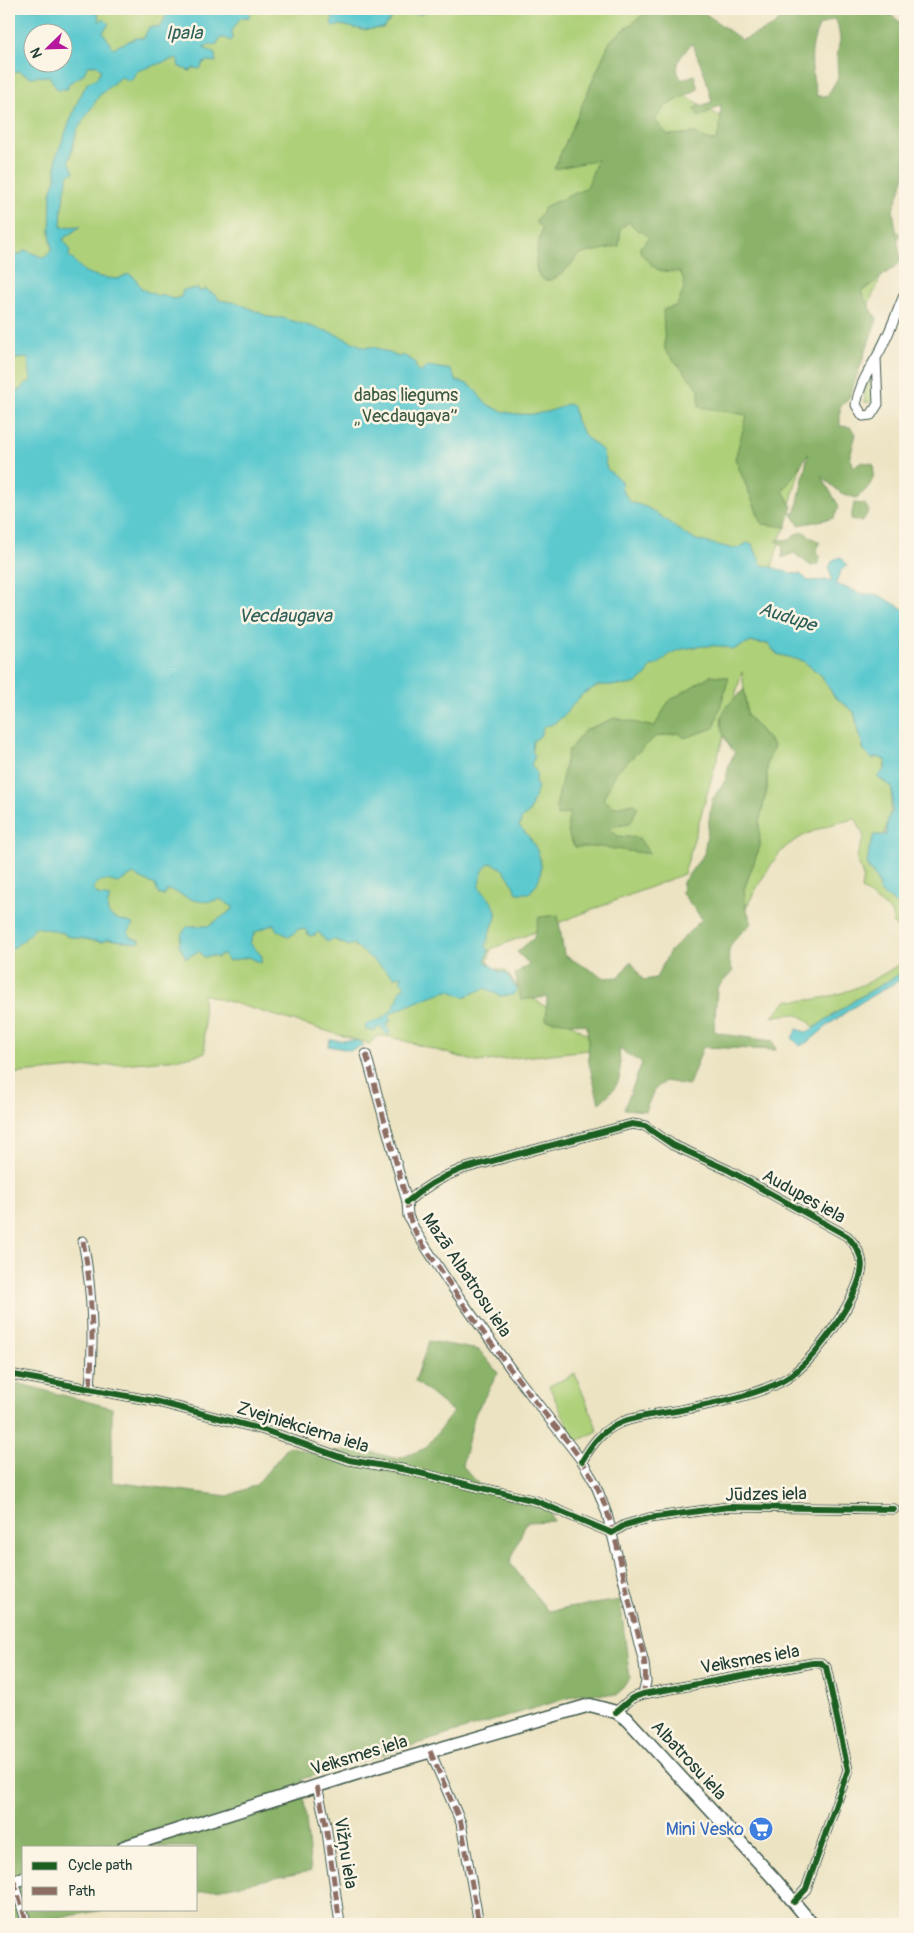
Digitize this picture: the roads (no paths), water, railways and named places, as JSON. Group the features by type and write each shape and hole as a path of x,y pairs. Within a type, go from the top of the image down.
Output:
{"main road":[{"name":"Veiksmes iela","path":"127,1846 316,1786 576,1708 590,1705 616,1712"},
{"name":"Albatrosu iela","path":"616,1712 638,1730 812,1924"}],"street":[{"path":"876,358 878,404 871,415 863,416 856,405 858,393 865,373 876,358 905,293"},
{"name":"Mazā Albatrosu iela","path":"366,1054 407,1202 408,1216 416,1232 447,1280 513,1372 582,1461"},
{"name":"Audupes iela","path":"407,1202 420,1190 442,1177 462,1169 632,1124 645,1126 673,1145 728,1170 847,1236 857,1247 862,1260 862,1276 849,1302 828,1337 789,1377 727,1400 621,1422 596,1439 582,1461"},
{"path":"83,1241 88,1263 92,1363 90,1388"},
{"name":"Zvejniekciema iela","path":"9,1374 154,1401 255,1428 349,1460 407,1470 536,1501 612,1533"},
{"path":"582,1461 595,1483 612,1533 644,1663 646,1682 643,1694"},
{"name":"Jūdzes iela","path":"612,1533 625,1525 649,1518 728,1507 894,1509"},
{"name":"Veiksmes iela","path":"616,1712 632,1698 643,1694 813,1663 826,1667 848,1770 806,1889 794,1902"},
{"path":"430,1751 461,1823 479,1924"},
{"name":"Vižņu iela","path":"316,1786 326,1825 340,1924"},
{"path":"16,1881 22,1904"},
{"path":"23,1910 27,1924"}],"water":[{"name":"Vecdaugava","path":"9,9 94,9 99,17 99,21 104,19 109,24 103,32 113,48 136,38 144,38 149,27 160,27 170,9 245,9 250,14 249,17 240,18 232,31 233,39 230,41 226,38 220,38 217,44 203,47 215,54 216,62 208,61 203,63 200,69 193,68 190,71 179,67 177,58 140,70 136,72 132,80 126,80 122,77 99,96 77,130 69,161 74,172 68,175 62,207 61,227 81,226 63,239 70,249 69,256 85,272 100,277 117,279 129,274 135,278 142,289 158,296 162,294 173,299 181,297 183,290 198,288 200,292 205,289 217,296 219,300 238,303 269,317 283,318 333,333 364,347 375,347 399,357 403,355 415,362 416,368 420,373 428,366 451,370 456,381 469,385 486,403 505,412 537,414 548,412 567,404 573,406 576,421 586,437 602,450 607,469 621,481 622,490 631,503 654,511 681,532 696,540 732,548 737,548 747,543 752,544 762,565 800,574 808,581 832,580 829,568 833,560 841,557 847,565 840,572 836,584 860,593 879,595 905,610 905,911 880,892 876,878 867,866 869,849 874,835 886,835 888,818 892,812 892,787 877,777 885,769 886,760 877,757 872,759 864,751 854,712 834,696 820,674 803,661 777,654 768,644 752,642 732,650 721,646 713,646 679,650 658,664 651,666 647,674 637,683 597,686 583,694 557,721 551,725 544,726 540,736 533,741 532,751 535,756 531,765 537,773 535,783 538,787 529,813 522,818 519,826 537,850 540,858 540,876 536,885 529,893 517,893 504,871 491,863 484,870 479,887 494,906 496,912 486,947 489,950 485,961 498,971 506,973 517,989 513,995 500,996 485,988 464,997 451,991 445,991 393,1012 390,1015 390,1022 386,1024 390,1033 387,1035 380,1026 374,1031 366,1030 365,1026 383,1018 393,1007 400,990 405,986 400,981 402,976 394,977 353,944 349,946 333,939 327,942 318,932 315,935 309,936 306,930 299,929 289,937 276,929 274,924 255,932 250,943 262,956 261,963 249,957 228,961 223,954 218,956 218,958 213,956 204,957 199,951 186,958 179,945 182,933 188,926 209,926 233,909 233,907 220,899 207,902 200,901 171,890 167,890 164,895 159,895 155,885 134,874 118,883 98,882 93,889 98,895 110,897 108,904 109,914 133,924 128,933 130,937 141,941 137,943 108,939 102,942 66,936 64,933 35,927 24,940 9,951 9,393 21,390 25,384 31,381 28,358 15,359 13,366 9,366 9,258 25,250 44,258 52,250 50,233 51,193 56,178 56,157 79,98 88,82 96,79 101,70 97,65 88,66 83,75 68,84 68,89 57,89 49,76 31,77 18,71 9,75"},
{"path":"337,9 357,9 372,12 378,9 429,9 422,14 397,13 383,28 363,30 341,25 333,27 331,23"},
{"path":"905,971 905,977 854,1007 800,1046 792,1038 797,1029 806,1032 811,1030 855,1000"},
{"path":"330,1040 360,1041 364,1046 350,1050 328,1046"}],"place":[{"name":"Mini Vesko","path":"761,1829"}],"water label":[{"name":"Ipala","path":"184,32"},
{"name":"Audupe","path":"788,616"}],"park label":[{"name":"dabas liegums „Vecdaugava”","path":"406,405"}]}
